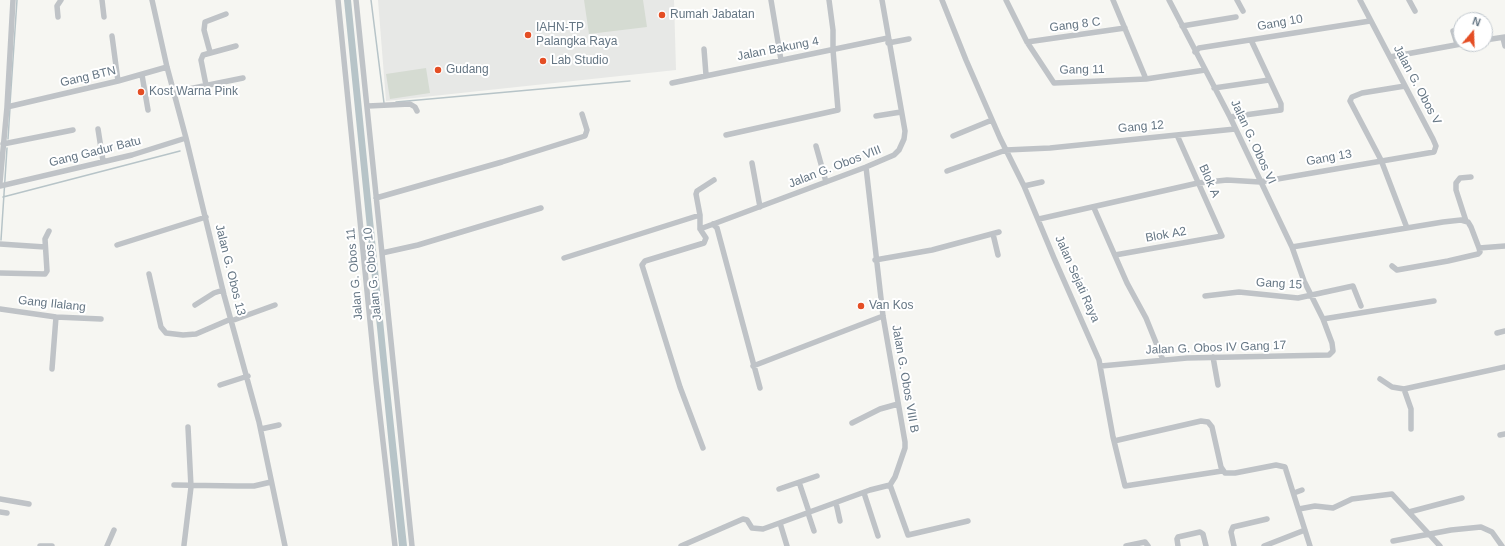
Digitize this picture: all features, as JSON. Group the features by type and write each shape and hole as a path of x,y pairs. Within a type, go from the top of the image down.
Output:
{"street":[{"path":"0,182 3,144 9,106 13,0"},
{"path":"58,17 57,6 60,0"},
{"path":"102,0 104,17"},
{"name":"Jalan G. Obos 13","path":"152,0 167,67 206,217 223,290 248,376 261,429 285,546"},
{"name":"Jalan G. Obos 11","path":"338,0 376,381 395,546"},
{"name":"Jalan G. Obos 10","path":"356,0 412,546"},
{"path":"771,0 781,60"},
{"path":"726,135 837,111 839,106 829,0"},
{"name":"Jalan G. Obos VIII","path":"700,229 866,167 894,155 900,150 905,135 882,0"},
{"name":"Jalan Sejati Raya","path":"942,0 992,120 1039,219 1101,366 1114,441 1125,486 1222,471"},
{"name":"Gang 11","path":"1006,0 1027,42 1054,83 1146,79 1205,70"},
{"path":"1113,0 1146,79"},
{"name":"Jalan G. Obos VI","path":"1168,0 1230,117 1234,129 1292,247 1311,296 1324,319 1332,343 1333,350 1331,355"},
{"path":"1237,0 1243,11"},
{"name":"Jalan G. Obos V","path":"1360,0 1436,146 1433,153 1403,158"},
{"path":"1409,0 1415,11"},
{"path":"210,52 204,30 205,22 226,14"},
{"path":"1182,26 1236,17"},
{"name":"Gang 10","path":"1195,52 1199,48 1370,20"},
{"name":"Gang 8 C","path":"1027,42 1125,28"},
{"path":"112,36 118,82"},
{"path":"1493,39 1504,37 1505,46"},
{"name":"Jalan Bakung 4","path":"672,83 833,50 888,40 909,39"},
{"path":"1230,117 1281,110 1281,104 1268,80 1251,40"},
{"path":"1390,57 1453,45"},
{"path":"206,85 201,60 203,55 236,46"},
{"path":"704,49 706,76"},
{"name":"Gang BTN","path":"9,106 118,82 167,67"},
{"path":"142,75 148,110"},
{"path":"174,92 243,78"},
{"path":"1214,88 1268,80"},
{"path":"1405,86 1362,93 1352,97 1350,100 1381,160 1407,228"},
{"path":"368,106 410,104 415,107 417,111"},
{"path":"876,116 902,112"},
{"path":"376,198 586,136 587,130 582,114"},
{"path":"953,136 992,120"},
{"path":"98,129 103,161"},
{"name":"Gang 12","path":"946,171 1006,150 1050,148 1234,129"},
{"path":"3,144 73,130"},
{"name":"Blok A","path":"1177,135 1222,236"},
{"name":"Gang Gadur Batu","path":"0,186 103,161 186,138"},
{"path":"816,146 826,182"},
{"name":"Gang 13","path":"1039,219 1094,208 1198,183 1227,180 1260,182 1381,160 1403,158"},
{"path":"752,163 760,207"},
{"name":"Jalan G. Obos VIII B","path":"866,167 875,260 883,316 905,442 905,448 895,477 890,485"},
{"path":"1392,266 1397,270 1448,261 1478,254 1480,252 1471,227 1466,221 1456,190 1456,183 1460,178 1471,176"},
{"path":"703,448 680,387 642,267 645,261 702,244 706,238 700,229 700,215 695,198 697,191 714,180"},
{"path":"1024,186 1042,182"},
{"path":"382,254 418,245 541,208"},
{"path":"1094,208 1146,318 1163,360"},
{"path":"564,258 700,215"},
{"path":"117,245 206,217"},
{"path":"1292,247 1448,221 1466,221"},
{"path":"713,224 716,228 760,388"},
{"path":"0,272 44,274 46,271 45,236 49,231"},
{"path":"875,260 932,250 996,233 998,254"},
{"name":"Blok A2","path":"1115,255 1222,236"},
{"path":"0,244 45,247"},
{"path":"1479,248 1505,246"},
{"path":"149,274 161,327 166,333 183,336 196,334 275,305"},
{"name":"Gang 15","path":"1205,296 1239,292 1298,298 1354,286 1361,306"},
{"path":"195,305 214,293 223,290"},
{"path":"1324,319 1434,301"},
{"name":"Gang Ilalang","path":"0,309 56,317 101,319"},
{"path":"753,366 883,316"},
{"path":"52,369 56,317"},
{"path":"1497,333 1505,331"},
{"name":"Jalan G. Obos IV Gang 17","path":"1101,366 1213,357 1331,355"},
{"path":"1213,357 1218,385"},
{"path":"1380,379 1396,389 1404,390 1505,367"},
{"path":"220,385 248,376"},
{"path":"1404,390 1411,409 1411,429"},
{"path":"852,423 880,409 898,404"},
{"path":"1114,441 1201,422 1208,422 1212,427 1224,474 1282,465 1288,473 1310,546"},
{"path":"261,429 278,425"},
{"path":"184,545 191,487 188,427"},
{"path":"779,489 817,476"},
{"path":"174,486 254,486 271,482"},
{"path":"799,482 814,531"},
{"path":"682,546 743,519 747,520 752,528 758,529 780,523 890,485 908,535 968,521"},
{"path":"1294,493 1302,490"},
{"path":"864,493 878,536"},
{"path":"1299,509 1314,506 1333,508 1352,499 1390,493 1394,495 1440,546"},
{"path":"1409,512 1462,498"},
{"path":"0,499 28,504"},
{"path":"836,503 840,521"},
{"path":"0,512 7,513"},
{"path":"1234,546 1231,532 1233,528 1267,519"},
{"path":"780,523 787,546"},
{"path":"1393,542 1430,536 1451,530 1481,528 1492,532 1502,546"},
{"path":"107,546 114,530"},
{"path":"1264,546 1305,530"},
{"path":"1178,546 1178,537 1200,532 1203,534 1206,546"},
{"path":"1126,546 1145,542 1148,546"},
{"path":"40,546 52,546"}],"shaded area":[{"path":"344,0 351,0 407,546 399,546"},
{"name":"IAHN-TP Palangka Raya","path":"378,0 674,0 676,70 386,101"},
{"path":"584,0 643,0 647,27 589,34"},
{"path":"426,68 430,93 390,99 386,74"}],"waterway":[{"path":"10,104 17,0"},
{"path":"371,0 384,103"},
{"path":"396,102 630,81"},
{"path":"8,139 10,108"},
{"path":"1,240 7,148"},
{"path":"3,197 180,151"}],"place":[{"name":"Rumah Jabatan","path":"662,15"},
{"name":"IAHN-TP Palangka Raya","path":"528,35"},
{"name":"Lab Studio","path":"543,61"},
{"name":"Gudang","path":"438,70"},
{"name":"Kost Warna Pink","path":"141,92"},
{"name":"Van Kos","path":"861,306"}]}
